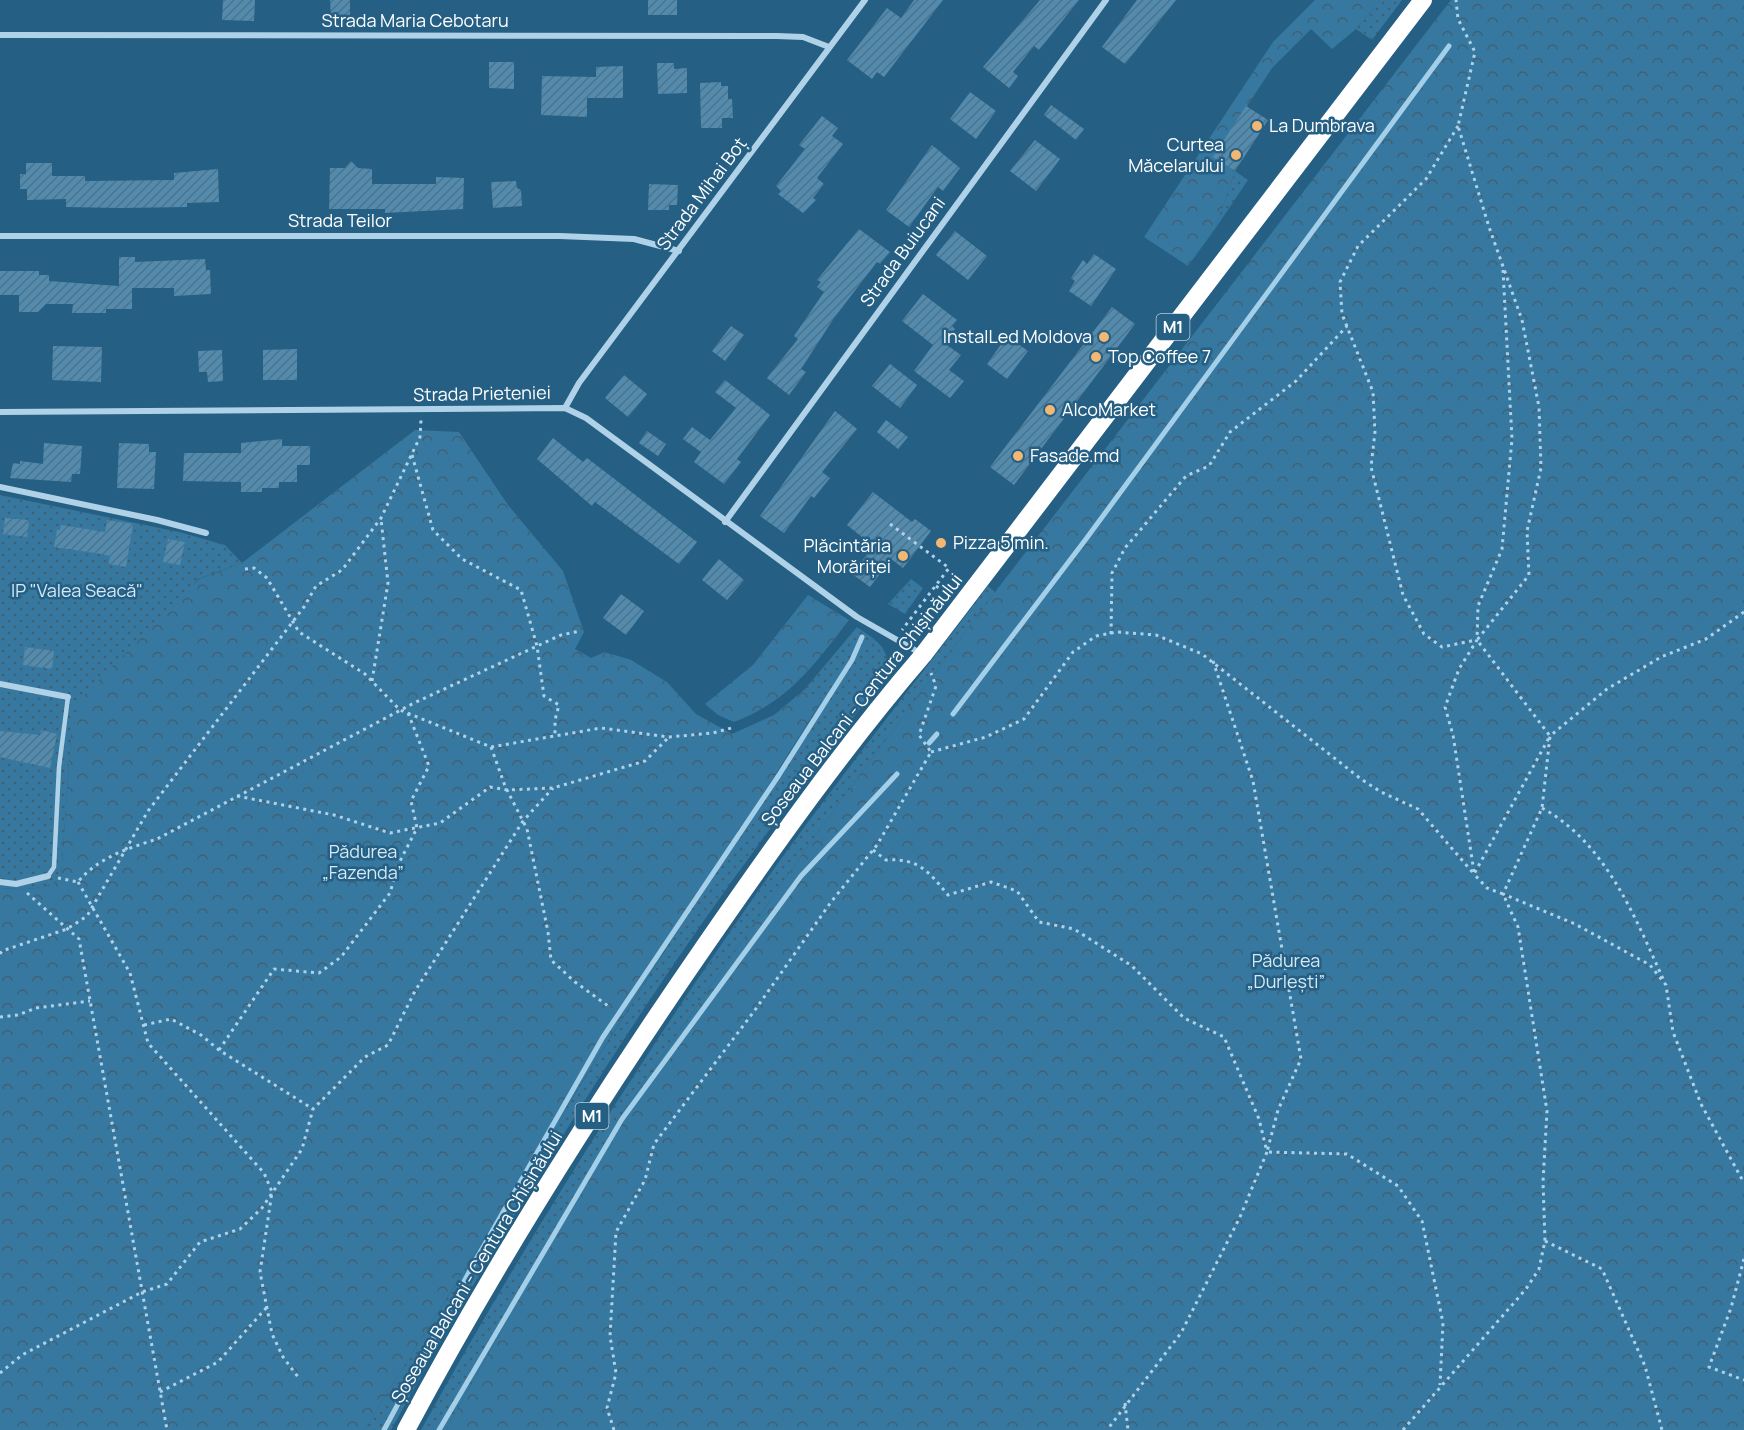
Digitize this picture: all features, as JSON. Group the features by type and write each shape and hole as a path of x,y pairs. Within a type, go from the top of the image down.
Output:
{"highway":[{"name":"Șoseaua Balcani - Centura Chișinăului","path":"406,1430 523,1226 623,1066 805,806 873,713 924,655 1423,0"}],"street":[{"name":"Strada Mihai Boț","path":"565,408 579,383 865,0"},
{"name":"Strada Buiucani","path":"725,522 1106,0"},
{"name":"Strada Maria Cebotaru","path":"0,34 777,36 803,37 829,47"},
{"name":"Strada Teilor","path":"0,236 560,236 634,239 679,251"},
{"name":"Strada Prieteniei","path":"0,412 565,408 586,418 857,617 924,655"},
{"path":"0,487 157,519 206,533"},
{"path":"0,684 68,697"},
{"path":"0,882 16,884 48,876"}],"lane":[{"path":"48,876 54,867 59,767 68,697"}],"path":[{"path":"1456,0 1458,19 1475,52 1458,126 1426,179 1358,246 1340,282 1342,314 1373,392 1375,432 1371,467 1403,595 1424,634 1442,647 1477,640"},
{"path":"1458,126 1522,320 1539,406 1541,468 1527,531 1530,575 1477,640 1459,669 1445,707 1453,735 1474,874"},
{"path":"1403,1430 1526,1289 1539,1269 1545,1241 1543,1182 1547,1111 1518,927 1503,894 1542,808 1550,736 1477,640 1478,606 1502,549 1512,439 1502,265"},
{"path":"1111,634 1112,573 1125,548 1186,476 1209,466 1230,432 1296,381 1347,326"},
{"path":"0,954 2,951 67,929 87,916 148,811 293,622 316,586 342,570 381,518 420,437 421,410"},
{"path":"412,454 433,530 462,559 520,590 537,646 544,696 559,705 555,720 555,735"},
{"path":"372,681 388,583 381,518"},
{"path":"890,524 949,568 895,639"},
{"path":"245,569 254,568 267,578 299,632 366,674 400,710 491,747 601,728 669,737 713,733 735,727"},
{"path":"936,586 950,595"},
{"path":"1474,874 1550,736 1607,688 1661,657 1706,639 1744,612"},
{"path":"78,882 88,870 126,849 157,839 400,710 561,634 580,631"},
{"path":"614,1430 607,1408 616,1373 610,1336 616,1232 645,1180 654,1144 755,1011 831,902 873,850 931,752 986,737 1024,719 1073,652 1096,636 1156,635 1202,654 1361,779 1381,792 1418,808 1487,888 1575,924 1650,964 1666,985"},
{"path":"924,655 936,686 919,735 931,752"},
{"path":"1107,1430 1125,1403 1180,1333 1240,1217 1267,1152 1278,1110 1301,1059 1254,781 1213,661"},
{"path":"219,1050 274,969 319,973 342,957 390,893 398,866 417,828 411,801 429,766 408,713"},
{"path":"237,796 334,815 390,833 440,823 490,787 507,790 553,788 645,761 669,737"},
{"path":"491,747 507,790 523,821 548,932 551,960 575,982 611,1008"},
{"path":"0,1373 22,1355 142,1292 167,1284 200,1242 240,1229 262,1208 302,1149 313,1109 365,1057 388,1045 415,991 523,821 553,788"},
{"path":"1542,808 1561,819 1604,861 1666,985 1673,1032 1701,1104 1744,1183"},
{"path":"873,850 886,860 897,860 922,866 948,895 991,882 1017,891 1039,922 1074,929 1132,966 1184,1018 1224,1037 1259,1119 1267,1152"},
{"path":"48,876 78,882 130,973 148,1043 264,1173 272,1192 260,1272 272,1334 283,1357 298,1377"},
{"path":"16,884 79,939 167,1430"},
{"path":"0,1017 18,1015 36,1008 90,1001"},
{"path":"144,1025 171,1019 201,1035 219,1050 313,1109"},
{"path":"1267,1152 1347,1154 1398,1186 1422,1221 1443,1323 1440,1387"},
{"path":"1545,1241 1602,1269 1645,1366 1662,1430"},
{"path":"1744,1258 1731,1308 1709,1367 1744,1380"},
{"path":"160,1392 218,1362 267,1307"},
{"path":"1125,1403 1128,1430"}],"green space":[{"path":"1315,0 1380,0 1356,29 1332,49 1311,29 1272,68 1214,157 1235,171 1215,229 1188,266 1144,237 1273,42"},
{"path":"1380,0 1402,0 1372,40 1356,29"},
{"name":"Pădurea „Durlești”","path":"1451,0 1744,0 1744,1430 446,1430 621,1115 817,833 995,592"},
{"path":"1235,171 1248,180 1215,229"},
{"name":"Pădurea „Fazenda”","path":"415,430 459,432 508,505 563,571 584,632 575,649 591,658 605,652 631,660 667,682 696,714 732,734 774,715 805,689 822,700 364,1430 0,1430 0,888 40,888 61,878 71,735 82,697 199,579 242,563"},
{"name":"IP \"Valea Seacă\"","path":"0,495 179,532 225,545 242,563 198,579 71,735 61,878 48,886 32,889 0,888"},
{"path":"911,579 923,588 905,614 888,604"},
{"path":"988,586 995,592 817,833 621,1115 446,1430 421,1430 539,1226 710,961 811,818"},
{"path":"808,595 849,620 812,667 770,704 734,722 718,715 705,704 753,665"},
{"path":"857,627 884,650 888,664 887,673 721,896 616,1051 500,1239 391,1430 364,1430 822,701 805,689"}],"building":[{"path":"223,0 255,0 254,21 222,20"},
{"path":"330,0 350,0 350,16 331,17"},
{"path":"648,0 677,0 677,15 648,15"},
{"path":"914,0 943,0 884,77 877,72 872,79 847,60 887,8 901,18"},
{"path":"1040,0 1079,0 1039,50 1034,46 1013,72 1018,76 1009,88 983,67"},
{"path":"1137,0 1176,0 1125,64 1102,47"},
{"path":"489,62 514,62 514,89 489,88"},
{"path":"657,63 674,63 674,69 687,68 687,93 658,94"},
{"path":"623,66 623,98 587,98 587,117 541,115 542,76 596,77 596,67"},
{"path":"721,82 721,86 728,86 728,99 732,99 733,118 722,118 722,128 701,128 700,83"},
{"path":"970,92 996,111 976,139 950,119"},
{"path":"1051,105 1084,129 1076,140 1044,115"},
{"path":"1246,106 1268,120 1235,171 1213,157"},
{"path":"822,116 838,128 832,136 843,144 817,178 824,184 813,198 816,200 803,213 778,194 781,191 776,186 805,149 799,145"},
{"path":"1035,140 1060,159 1036,191 1010,171"},
{"path":"932,145 960,168 943,191 938,187 909,227 886,210"},
{"path":"351,161 358,168 372,169 372,184 436,184 436,177 464,178 463,209 385,213 385,209 329,209 330,168 345,168"},
{"path":"26,163 52,163 52,176 85,176 85,181 174,180 174,173 218,169 219,202 187,203 187,207 120,208 66,207 66,199 27,200 27,189 20,189 20,174 26,174"},
{"path":"516,181 517,188 521,190 522,206 493,208 491,182"},
{"path":"649,184 678,185 677,205 669,205 669,210 648,210"},
{"path":"859,229 890,252 880,264 877,262 834,318 801,369 806,372 789,395 767,378 798,339 794,336 824,292 817,287 821,282 817,280"},
{"path":"955,231 987,256 968,280 936,255"},
{"path":"1094,254 1116,269 1091,306 1069,291 1075,281 1071,278 1083,260 1087,264"},
{"path":"119,257 135,257 135,262 205,259 206,270 210,270 211,294 174,296 174,288 132,288 132,309 106,309 106,313 72,313 73,304 46,304 38,312 19,312 19,295 0,295 0,271 39,271 39,275 49,275 49,281 119,286"},
{"path":"923,294 957,320 952,326 955,329 944,343 961,355 949,370 964,381 950,398 914,371 933,345 902,321"},
{"path":"1112,307 1135,324 1014,485 990,467"},
{"path":"731,326 744,335 725,361 712,351"},
{"path":"1007,336 1028,351 1007,379 987,364"},
{"path":"53,346 102,347 101,382 52,380"},
{"path":"297,349 297,380 263,380 263,350"},
{"path":"222,350 223,381 208,382 207,372 199,372 198,351"},
{"path":"890,364 917,385 900,408 872,386"},
{"path":"624,375 647,394 628,417 605,398"},
{"path":"725,380 770,415 737,459 741,462 724,484 694,462 701,452 683,439 692,427 710,440 736,408 715,392"},
{"path":"835,411 857,429 822,472 830,478 814,498 811,496 784,533 760,516"},
{"path":"886,420 908,437 898,449 877,432"},
{"path":"647,431 666,444 658,456 639,443"},
{"path":"553,438 583,462 587,458 697,542 679,564 595,502 592,506 537,459"},
{"path":"282,439 282,446 310,446 310,465 297,465 297,482 279,482 279,488 262,488 262,492 241,492 241,482 183,481 184,453 241,453 241,443"},
{"path":"44,443 82,446 80,474 72,474 71,482 10,478 13,463 20,464 20,461 43,464"},
{"path":"119,443 149,444 149,452 156,452 154,489 117,488"},
{"path":"873,492 912,522 915,519 931,531 903,568 891,559 870,587 852,574 873,546 847,525"},
{"path":"5,518 29,520 27,537 3,534"},
{"path":"107,520 133,524 126,567 109,564 110,556 54,547 57,530 60,530 61,525 105,532"},
{"path":"168,539 185,542 180,565 163,562"},
{"path":"719,559 744,580 727,600 702,580"},
{"path":"621,594 644,611 626,635 603,618"},
{"path":"25,647 54,651 52,669 23,665"},
{"path":"41,730 57,734 50,768 0,757 0,731 40,735"}],"waterway":[{"path":"953,714 1086,539 1449,46"},
{"path":"384,1430 474,1263 603,1037 779,775 852,660 862,637"},
{"path":"929,743 937,734"},
{"path":"439,1430 622,1119 801,876 897,774"}],"place":[{"name":"La Dumbrava","path":"1257,126"},
{"name":"Curtea Măcelarului","path":"1236,155"},
{"name":"InstalLed Moldova","path":"1104,337"},
{"name":"Top Coffee 7","path":"1096,357"},
{"name":"AlcoMarket","path":"1050,410"},
{"name":"Fasade.md","path":"1018,456"},
{"name":"Pizza 5 min.","path":"941,543"},
{"name":"Plăcintăria Morăriței","path":"903,556"}]}
